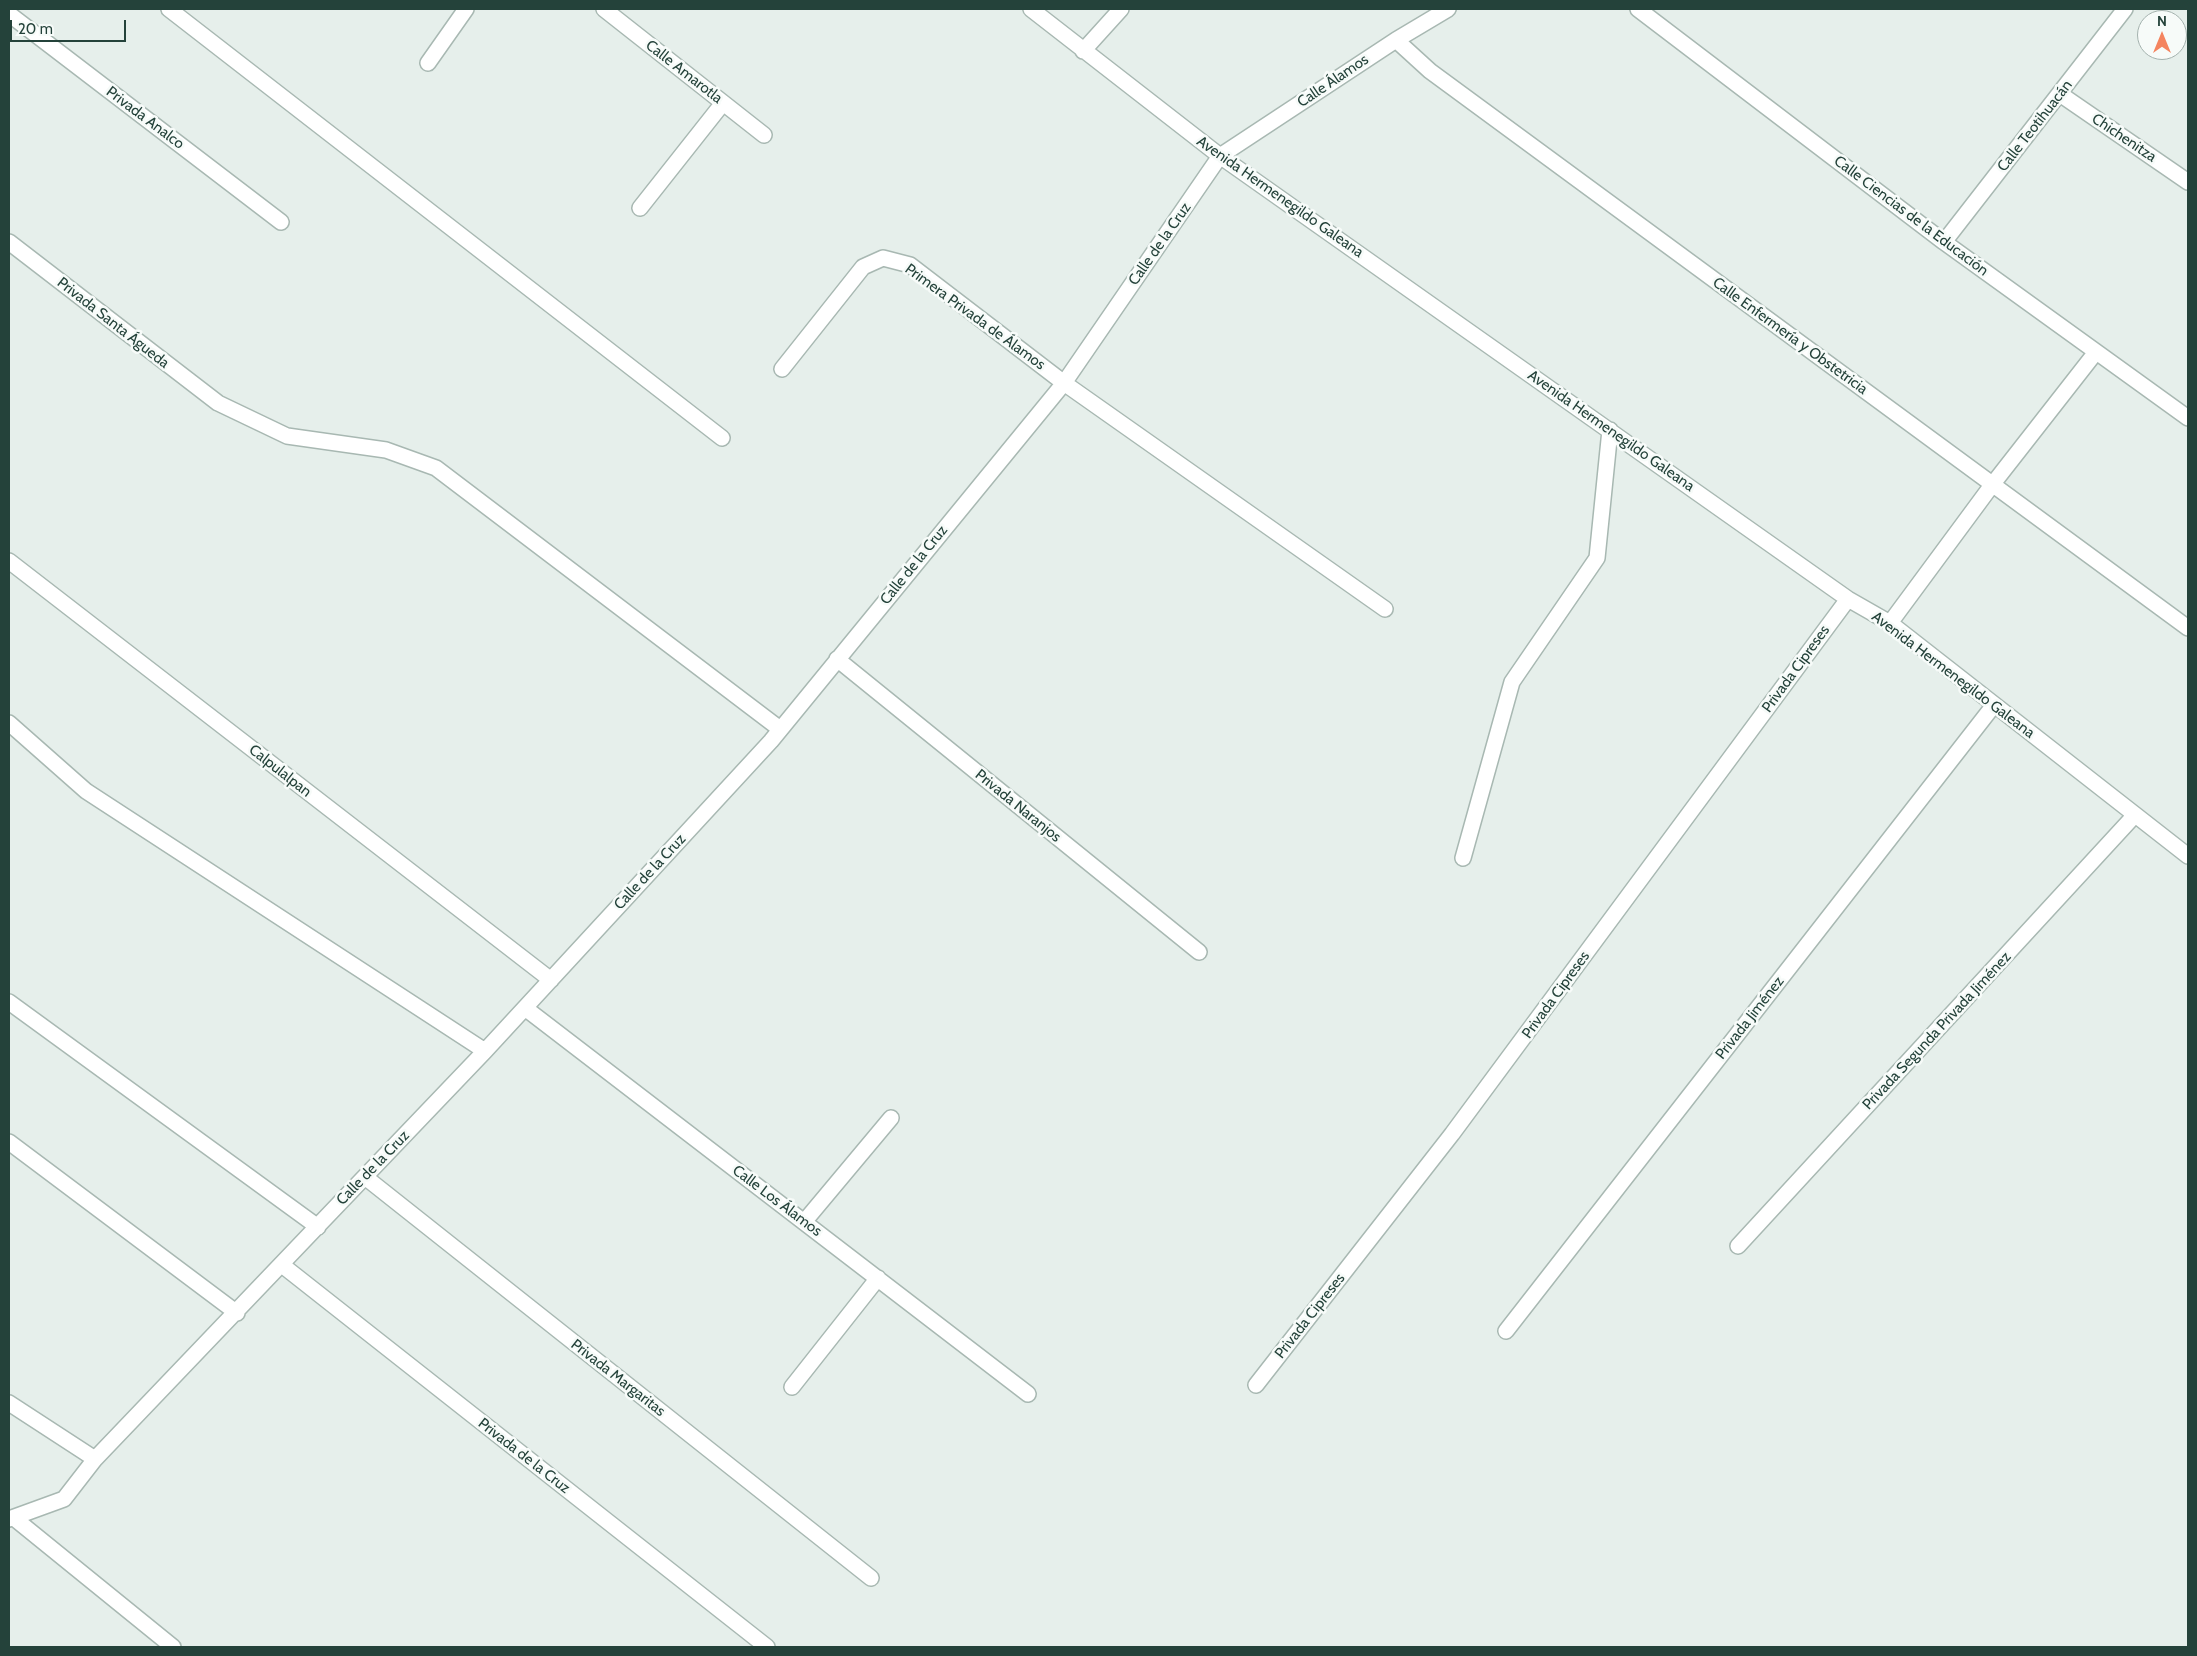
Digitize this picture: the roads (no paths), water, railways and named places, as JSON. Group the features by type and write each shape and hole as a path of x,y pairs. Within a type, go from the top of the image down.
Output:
{"street":[{"path":"169,9 722,438"},
{"path":"428,64 466,9"},
{"name":"Calle Amarotla","path":"604,9 764,135"},
{"name":"Avenida Hermenegildo Galeana","path":"1031,9 1220,156 1848,599 1890,623 2134,816 2188,856"},
{"path":"1083,51 1121,9"},
{"name":"Calle Álamos","path":"1220,156 1396,40 1448,9"},
{"name":"Calle Ciencias de la Educación","path":"1638,9 1944,242 2188,418"},
{"name":"Calle Teotihuacán","path":"1944,242 2125,9"},
{"name":"Privada Analco","path":"9,14 281,222"},
{"name":"Calle Enfermería y Obstetricia","path":"1396,40 1430,71 2188,628"},
{"name":"Chichenitza","path":"2060,94 2188,182"},
{"path":"640,208 724,103"},
{"name":"Calle de la Cruz","path":"11,1519 64,1498 95,1459 485,1051 780,729 1064,383 1220,156"},
{"name":"Privada Santa Águeda","path":"9,242 218,403 287,436 386,450 436,468 780,729"},
{"name":"Primera Privada de Álamos","path":"782,369 863,268 883,258 910,265 1064,383 1385,609"},
{"path":"1890,623 1992,485 2096,352"},
{"path":"1463,858 1512,682 1597,558 1610,430"},
{"name":"Calpulalpan","path":"9,561 551,980"},
{"name":"Privada Cipreses","path":"1256,1385 1452,1134 1848,599"},
{"name":"Privada Naranjos","path":"836,659 1199,952"},
{"name":"Privada Jiménez","path":"1506,1331 1994,705"},
{"path":"9,723 86,791 485,1051"},
{"name":"Privada Segunda Privada Jiménez","path":"1738,1246 2134,816"},
{"path":"9,1002 318,1227"},
{"name":"Calle Los Álamos","path":"525,1008 1028,1394"},
{"path":"804,1222 891,1118"},
{"path":"9,1142 236,1312"},
{"name":"Privada Margaritas","path":"365,1177 871,1578"},
{"name":"Privada de la Cruz","path":"282,1265 767,1647"},
{"path":"792,1387 878,1278"},
{"path":"9,1403 95,1459"},
{"path":"11,1519 173,1647"}]}
